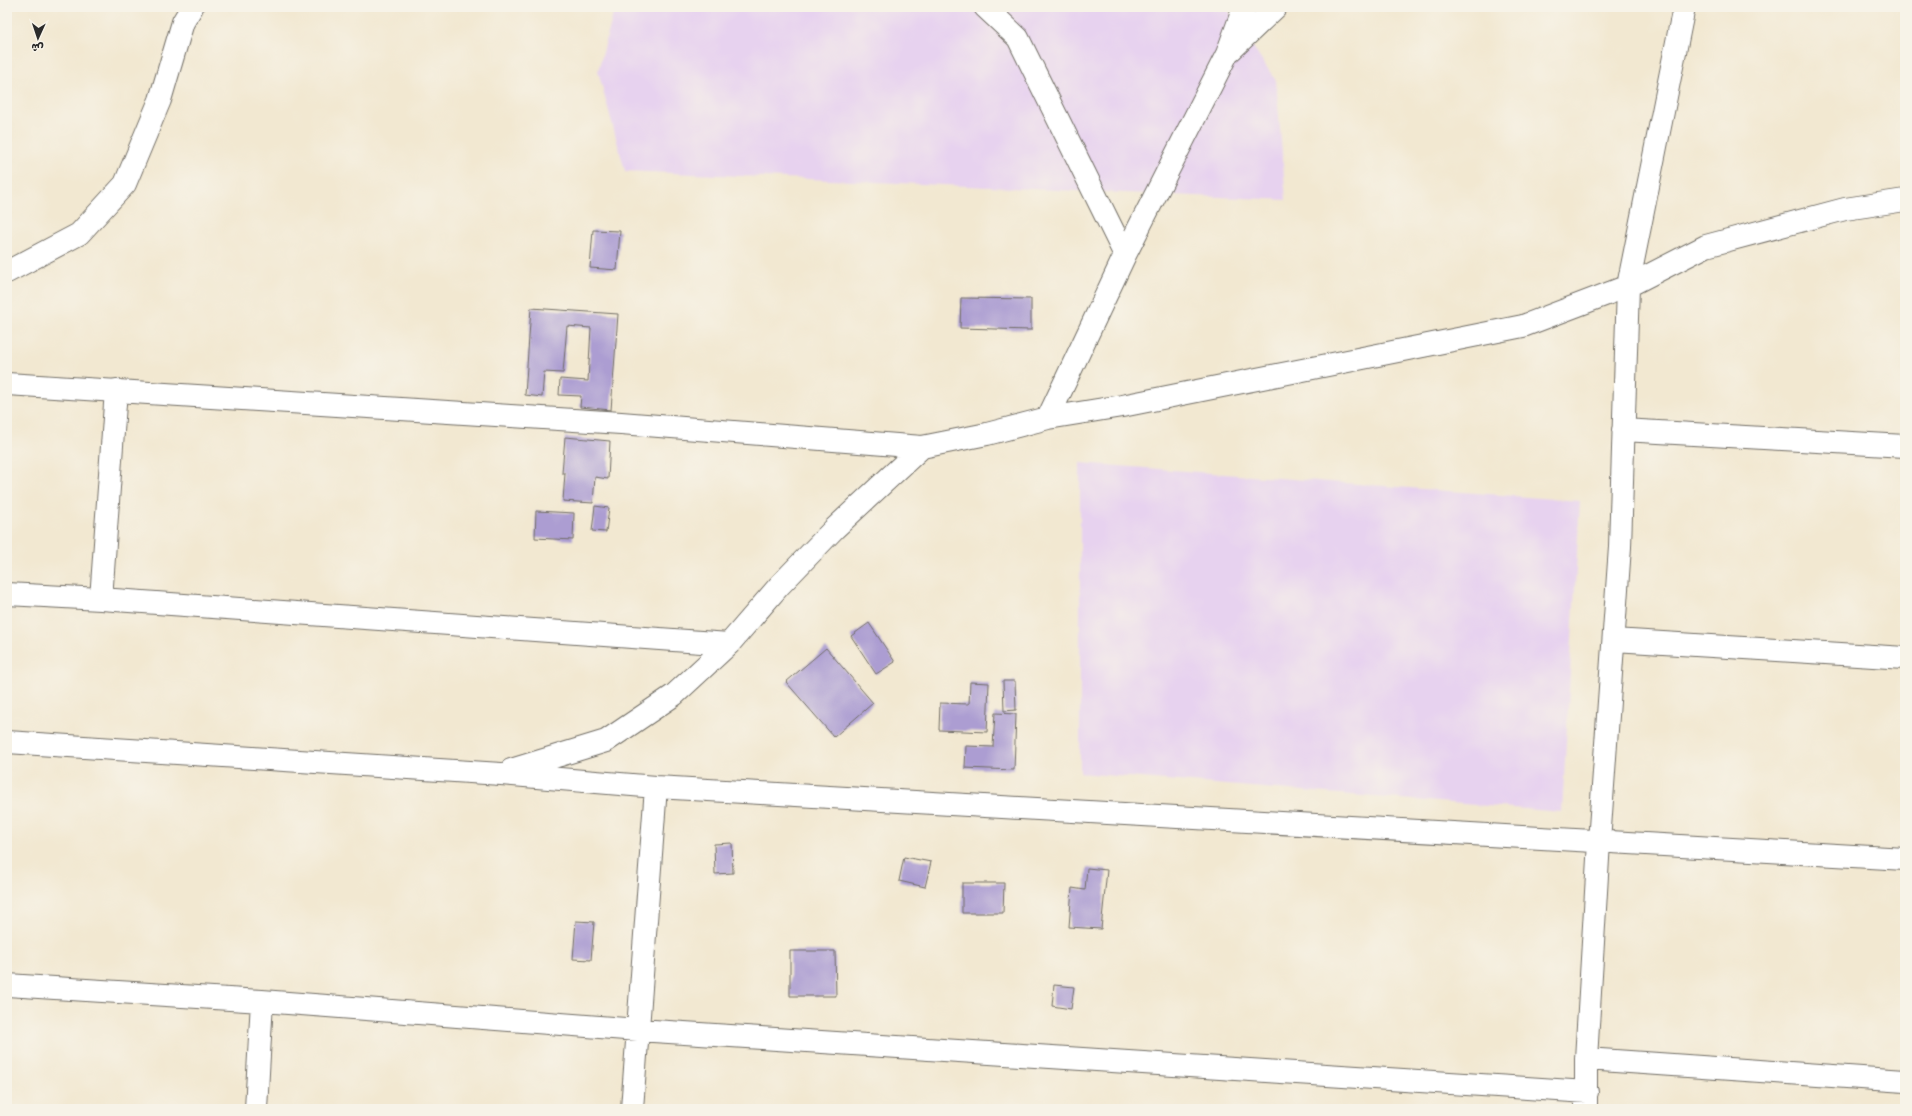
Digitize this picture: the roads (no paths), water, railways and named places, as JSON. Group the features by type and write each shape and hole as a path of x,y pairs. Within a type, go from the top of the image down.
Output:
{"street":[{"path":"7,272 79,234 125,184 160,100 183,22 192,7"},
{"path":"985,7 1018,38 1125,255"},
{"path":"1048,418 1125,255 1227,54 1244,7"},
{"path":"1227,54 1276,7"},
{"path":"7,985 262,1001 1586,1101 1586,1059 1599,842 1620,547 1628,286 1684,7"},
{"path":"7,384 613,422 922,446 987,434 1048,418 1122,406 1523,326 1628,286 1706,246 1845,209 1905,200"},
{"path":"101,599 116,390"},
{"path":"1623,430 1905,446"},
{"path":"500,774 606,741 674,696 729,644 779,586 834,529 922,446"},
{"path":"7,594 101,599 729,644"},
{"path":"1614,640 1905,658"},
{"path":"7,742 500,774 656,787 1905,859"},
{"path":"632,1109 656,787"},
{"path":"256,1109 262,1001"},
{"path":"1586,1059 1905,1081"}]}
